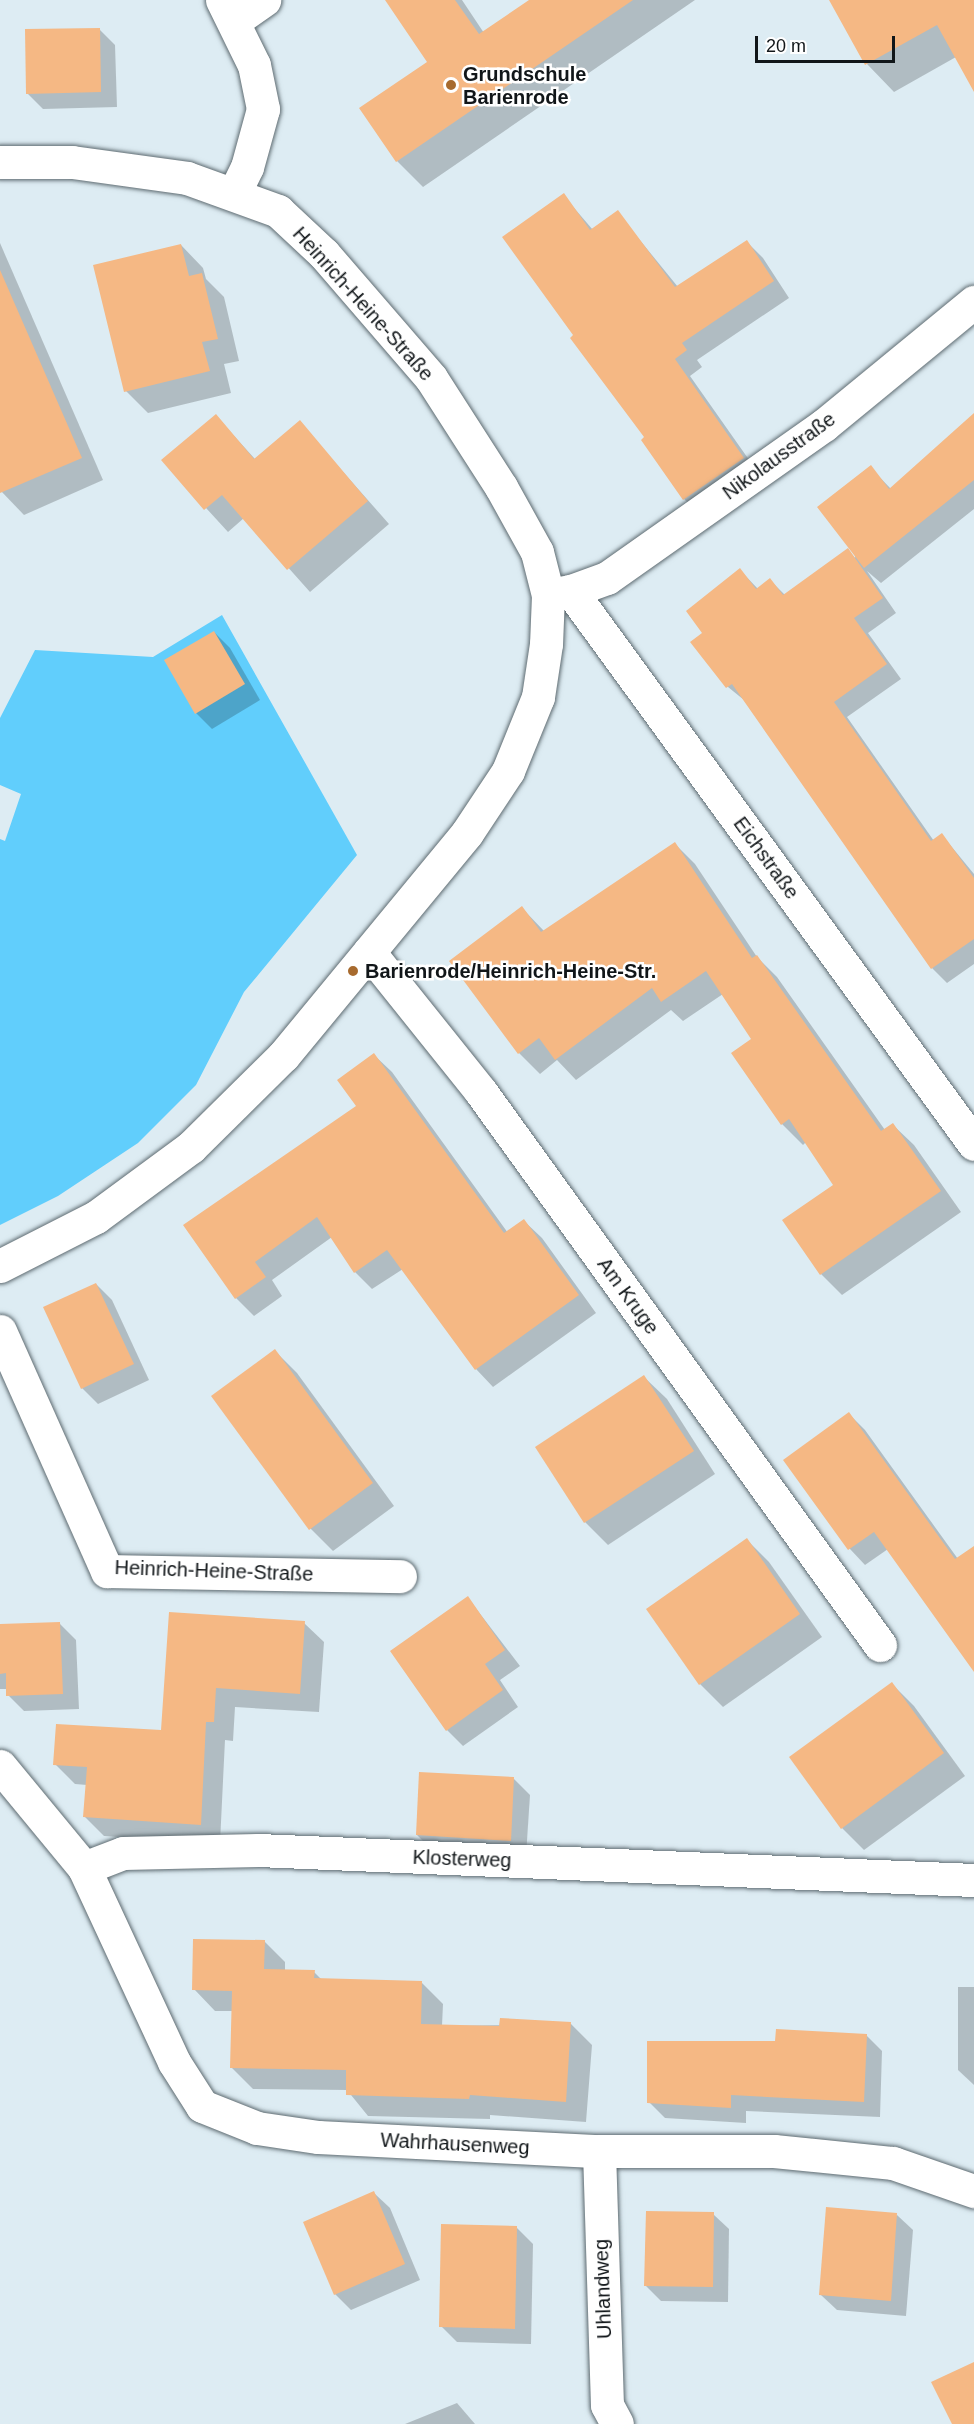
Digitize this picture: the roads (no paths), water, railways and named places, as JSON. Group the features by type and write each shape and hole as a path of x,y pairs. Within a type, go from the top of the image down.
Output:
{"street":[{"path":"234,194 247,167 263,109 254,65 228,10 264,0"},
{"name":"Heinrich-Heine-Straße","path":"0,162 95,165 187,178 278,211 324,254 431,378 501,487 560,593"},
{"name":"Nikolausstraße","path":"560,593 607,578 824,425 974,302"},
{"path":"0,1266 96,1217 153,1176 191,1147 283,1056 466,833 508,771 538,697 560,593"},
{"name":"Eichstraße","path":"560,593 974,1144"},
{"name":"Am Kruge","path":"369,952 481,1092 880,1645"},
{"name":"Heinrich-Heine-Straße","path":"0,1331 107,1571 400,1576"},
{"path":"0,1766 84,1868"},
{"name":"Klosterweg","path":"84,1868 123,1852 258,1850 974,1880"},
{"name":"Wahrhausenweg","path":"84,1868 174,2062 202,2106 257,2128 318,2137 598,2151 774,2151 893,2163 974,2191"},
{"name":"Uhlandweg","path":"598,2151 607,2405 617,2424"}],"place":[{"name":"Grundschule Barienrode","path":"451,85"},
{"name":"Barienrode/Heinrich-Heine-Str.","path":"353,971"}]}
